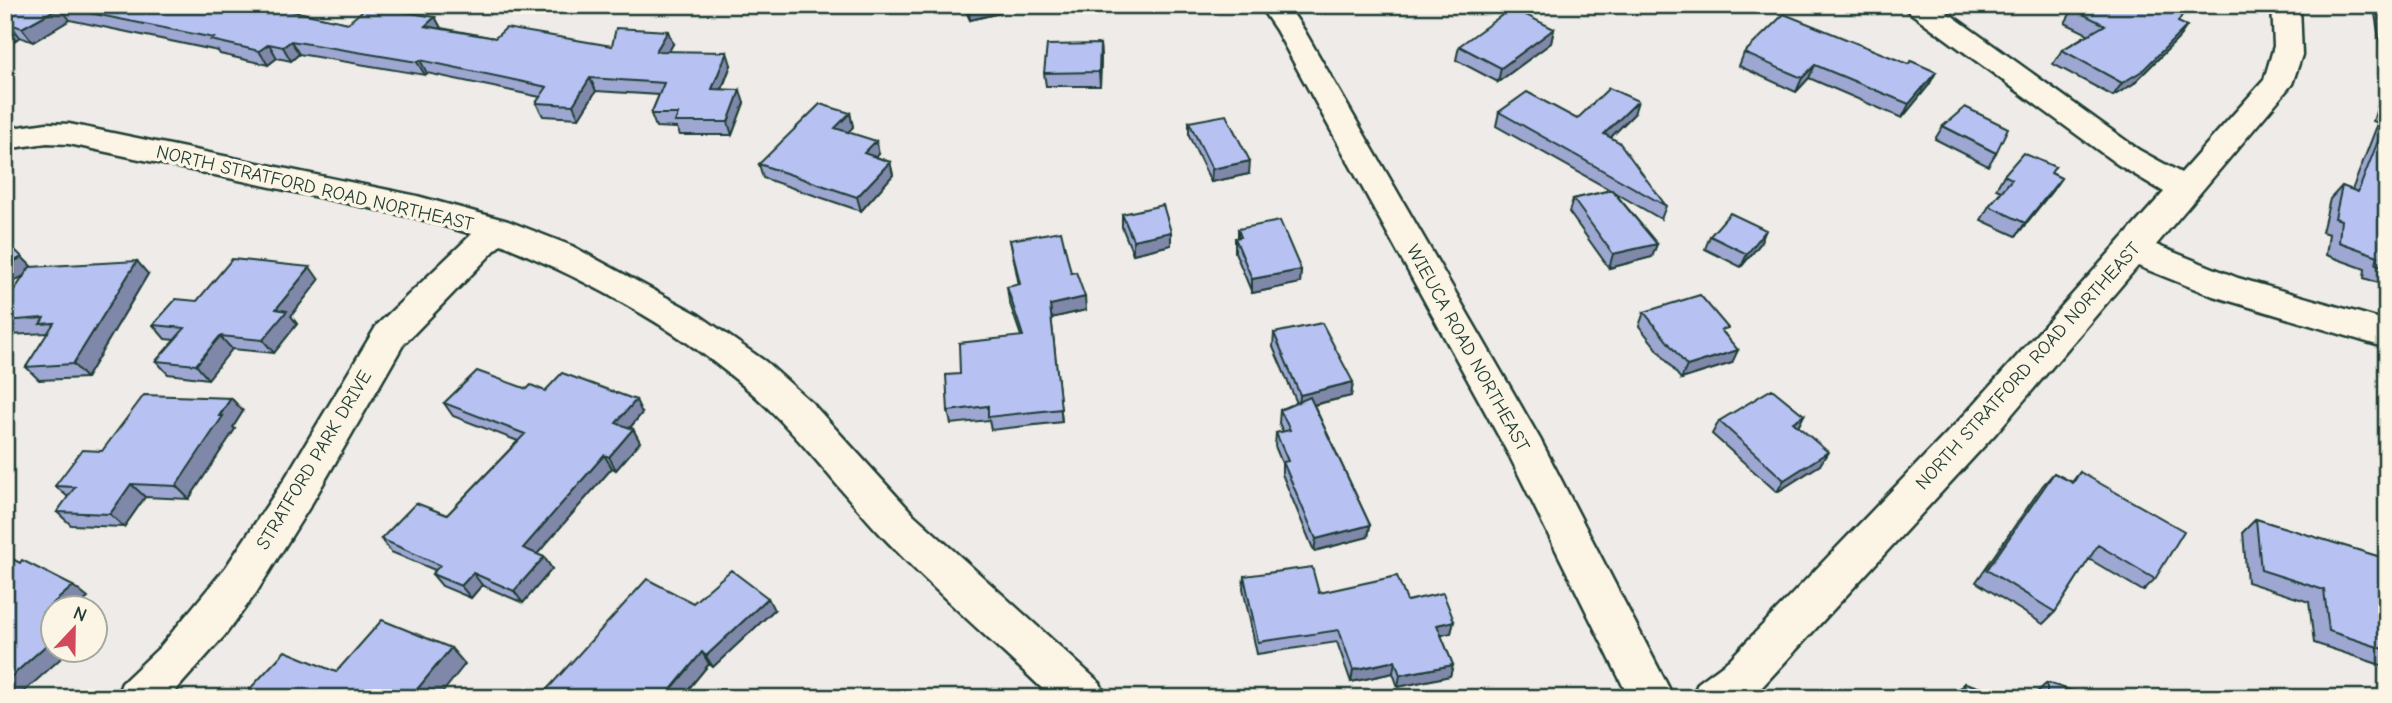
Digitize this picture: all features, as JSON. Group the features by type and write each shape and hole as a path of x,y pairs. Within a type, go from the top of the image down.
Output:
{"street":[{"name":"WIEUCA ROAD NORTHEAST","path":"1273,5 1290,30 1526,450 1653,698"},
{"path":"1918,5 2128,157 2185,190"},
{"name":"NORTH STRATFORD ROAD NORTHEAST","path":"1713,698 1745,674 1982,422 2282,75 2290,47 2286,5"},
{"name":"NORTH STRATFORD ROAD NORTHEAST","path":"5,139 47,133 69,134 417,207 496,229 560,255 686,324 752,372 798,414 899,526 1084,698"},
{"name":"STRATFORD PARK DRIVE","path":"138,698 159,679 212,620 279,527 376,355 390,335 457,271 496,229"},
{"path":"2134,249 2168,267 2205,280 2387,335"}],"building":[{"path":"5,5 264,5 348,23 368,6 435,17 425,26 495,38 506,28 612,46 616,28 668,31 656,51 727,52 712,89 740,90 728,122 675,122 678,114 651,114 664,83 590,78 573,105 536,103 547,87 420,60 417,62 291,41 283,47 269,44 259,51 211,40 214,38 60,7 22,28 10,24 5,26"},
{"path":"2078,5 2188,5 2178,22 2187,26 2142,71 2122,83 2062,50 2105,25 2073,9"},
{"path":"1512,8 1554,29 1501,68 1459,46"},
{"path":"1784,14 1908,64 1911,61 1936,72 1909,104 1815,65 1802,78 1744,53"},
{"path":"1100,44 1099,72 1044,73 1047,45"},
{"path":"1609,88 1638,101 1604,134 1619,142 1666,206 1499,112 1527,92 1577,119"},
{"path":"820,104 850,113 835,128 876,141 864,153 890,162 857,197 759,164"},
{"path":"1965,107 2008,128 1996,153 1943,126"},
{"path":"1226,115 1250,161 1212,169 1189,122"},
{"path":"2387,118 2387,268 2376,264 2378,256 2339,242 2341,220 2335,218 2342,186 2358,192"},
{"path":"2023,153 2055,167 2051,173 2061,178 2025,223 1989,206 2012,179 2004,175"},
{"path":"1612,190 1657,244 1613,254 1573,199"},
{"path":"1163,205 1171,232 1133,240 1122,214"},
{"path":"1730,213 1766,230 1747,254 1710,236"},
{"path":"1280,221 1301,270 1252,279 1235,238 1241,237 1238,229"},
{"path":"1061,231 1071,273 1076,272 1085,297 1050,305 1061,409 988,417 988,406 948,411 946,375 960,374 959,343 1023,336 1007,287 1020,284 1010,240"},
{"path":"5,240 22,257 5,266"},
{"path":"232,259 310,267 276,309 287,311 263,340 220,336 196,365 156,361 185,328 153,325 176,299 197,301"},
{"path":"137,261 73,364 26,367 54,323 40,324 44,318 5,321 5,304 30,267"},
{"path":"1700,295 1728,328 1721,330 1738,350 1687,366 1644,312"},
{"path":"1322,323 1353,382 1300,395 1274,333"},
{"path":"477,371 527,389 531,385 545,391 562,373 636,400 616,423 633,429 609,457 604,455 523,548 544,557 514,591 473,573 461,586 432,574 440,565 381,539 416,503 447,515 525,434 444,403"},
{"path":"1772,389 1804,415 1793,422 1828,452 1784,480 1719,421"},
{"path":"144,395 231,398 219,416 223,416 176,486 131,484 110,514 57,512 75,487 55,486 82,450 102,451"},
{"path":"1310,397 1370,525 1316,539 1283,462 1288,461 1276,433 1290,430 1280,410"},
{"path":"2080,472 2184,531 2155,579 2098,545 2055,612 1987,570 2054,473 2073,483"},
{"path":"2256,519 2387,559 2387,650 2329,631 2324,590 2261,570"},
{"path":"5,555 20,563 22,560 73,586 64,594 38,594 38,653 5,682"},
{"path":"1312,567 1319,593 1397,576 1407,601 1443,593 1454,621 1437,625 1453,665 1400,675 1395,661 1353,670 1339,630 1258,642 1244,576"},
{"path":"731,570 768,598 706,656 702,652 664,698 539,698 647,579 693,603"},
{"path":"382,620 451,648 410,698 260,698 247,692 285,651 336,672"},
{"path":"1965,683 2012,698 1960,698 1960,689 1964,690"},
{"path":"2047,683 2090,696 2091,698 2047,698"}]}
